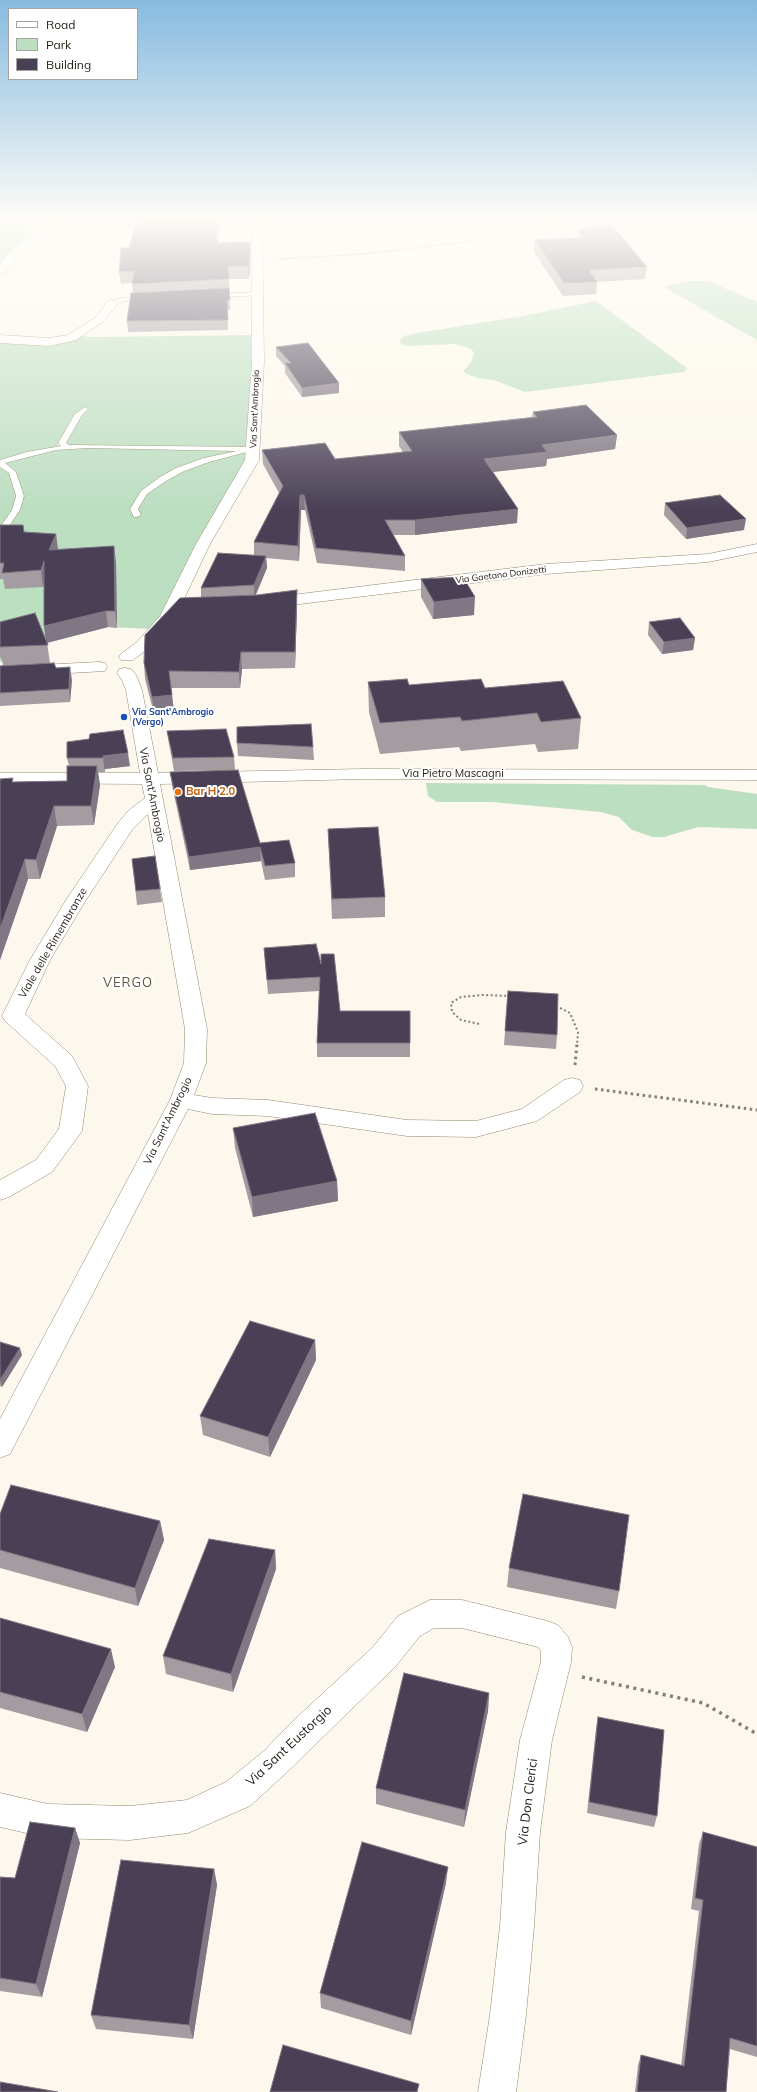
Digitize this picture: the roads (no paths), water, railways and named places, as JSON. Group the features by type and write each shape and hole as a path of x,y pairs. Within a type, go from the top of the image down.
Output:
{"street":[{"path":"0,339 49,342 72,338 99,320 102,316"},
{"name":"Via Sant'Ambrogio","path":"0,1446 181,1100 194,1063 196,1029 134,690 126,665 164,622 203,544 252,460 254,449 258,361 257,316"},
{"name":"Via Gaetano Donizetti","path":"250,604 356,593 546,569 708,558 757,548"},
{"path":"172,608 188,608"},
{"path":"0,672 99,667 102,672 107,674 126,665"},
{"name":"Via Pietro Mascagni","path":"0,778 152,790 363,774 757,775"},
{"name":"Viale delle Rimembranze","path":"0,1191 44,1166 57,1149 70,1131 77,1086 64,1061 6,1016 76,900 152,790"},
{"path":"181,1100 212,1106 268,1108 407,1128 476,1129 529,1115 572,1086"},
{"name":"Via Don Clerici","path":"430,1614 462,1614 547,1635 556,1646 556,1662 554,1672 536,1740 523,1832 517,1926 508,2015 497,2092"},
{"name":"Via Sant Eustorgio","path":"0,1810 48,1821 130,1823 188,1816 238,1794 275,1762 303,1733 384,1657 409,1626 430,1614"}],"lane":[{"path":"67,447 62,443 80,414 85,409"},
{"path":"0,463 28,454 67,447 120,446 254,449"},
{"path":"137,516 134,509 135,505 144,493 163,479 201,462 254,449"},
{"path":"0,463 12,472 17,483 20,496 16,510 0,533"}],"place":[{"name":"Via Sant'Ambrogio (Vergo)","path":"124,717"},
{"name":"Bar H 2.0","path":"178,792"}],"district":[{"name":"VERGO","path":"128,983"}]}
